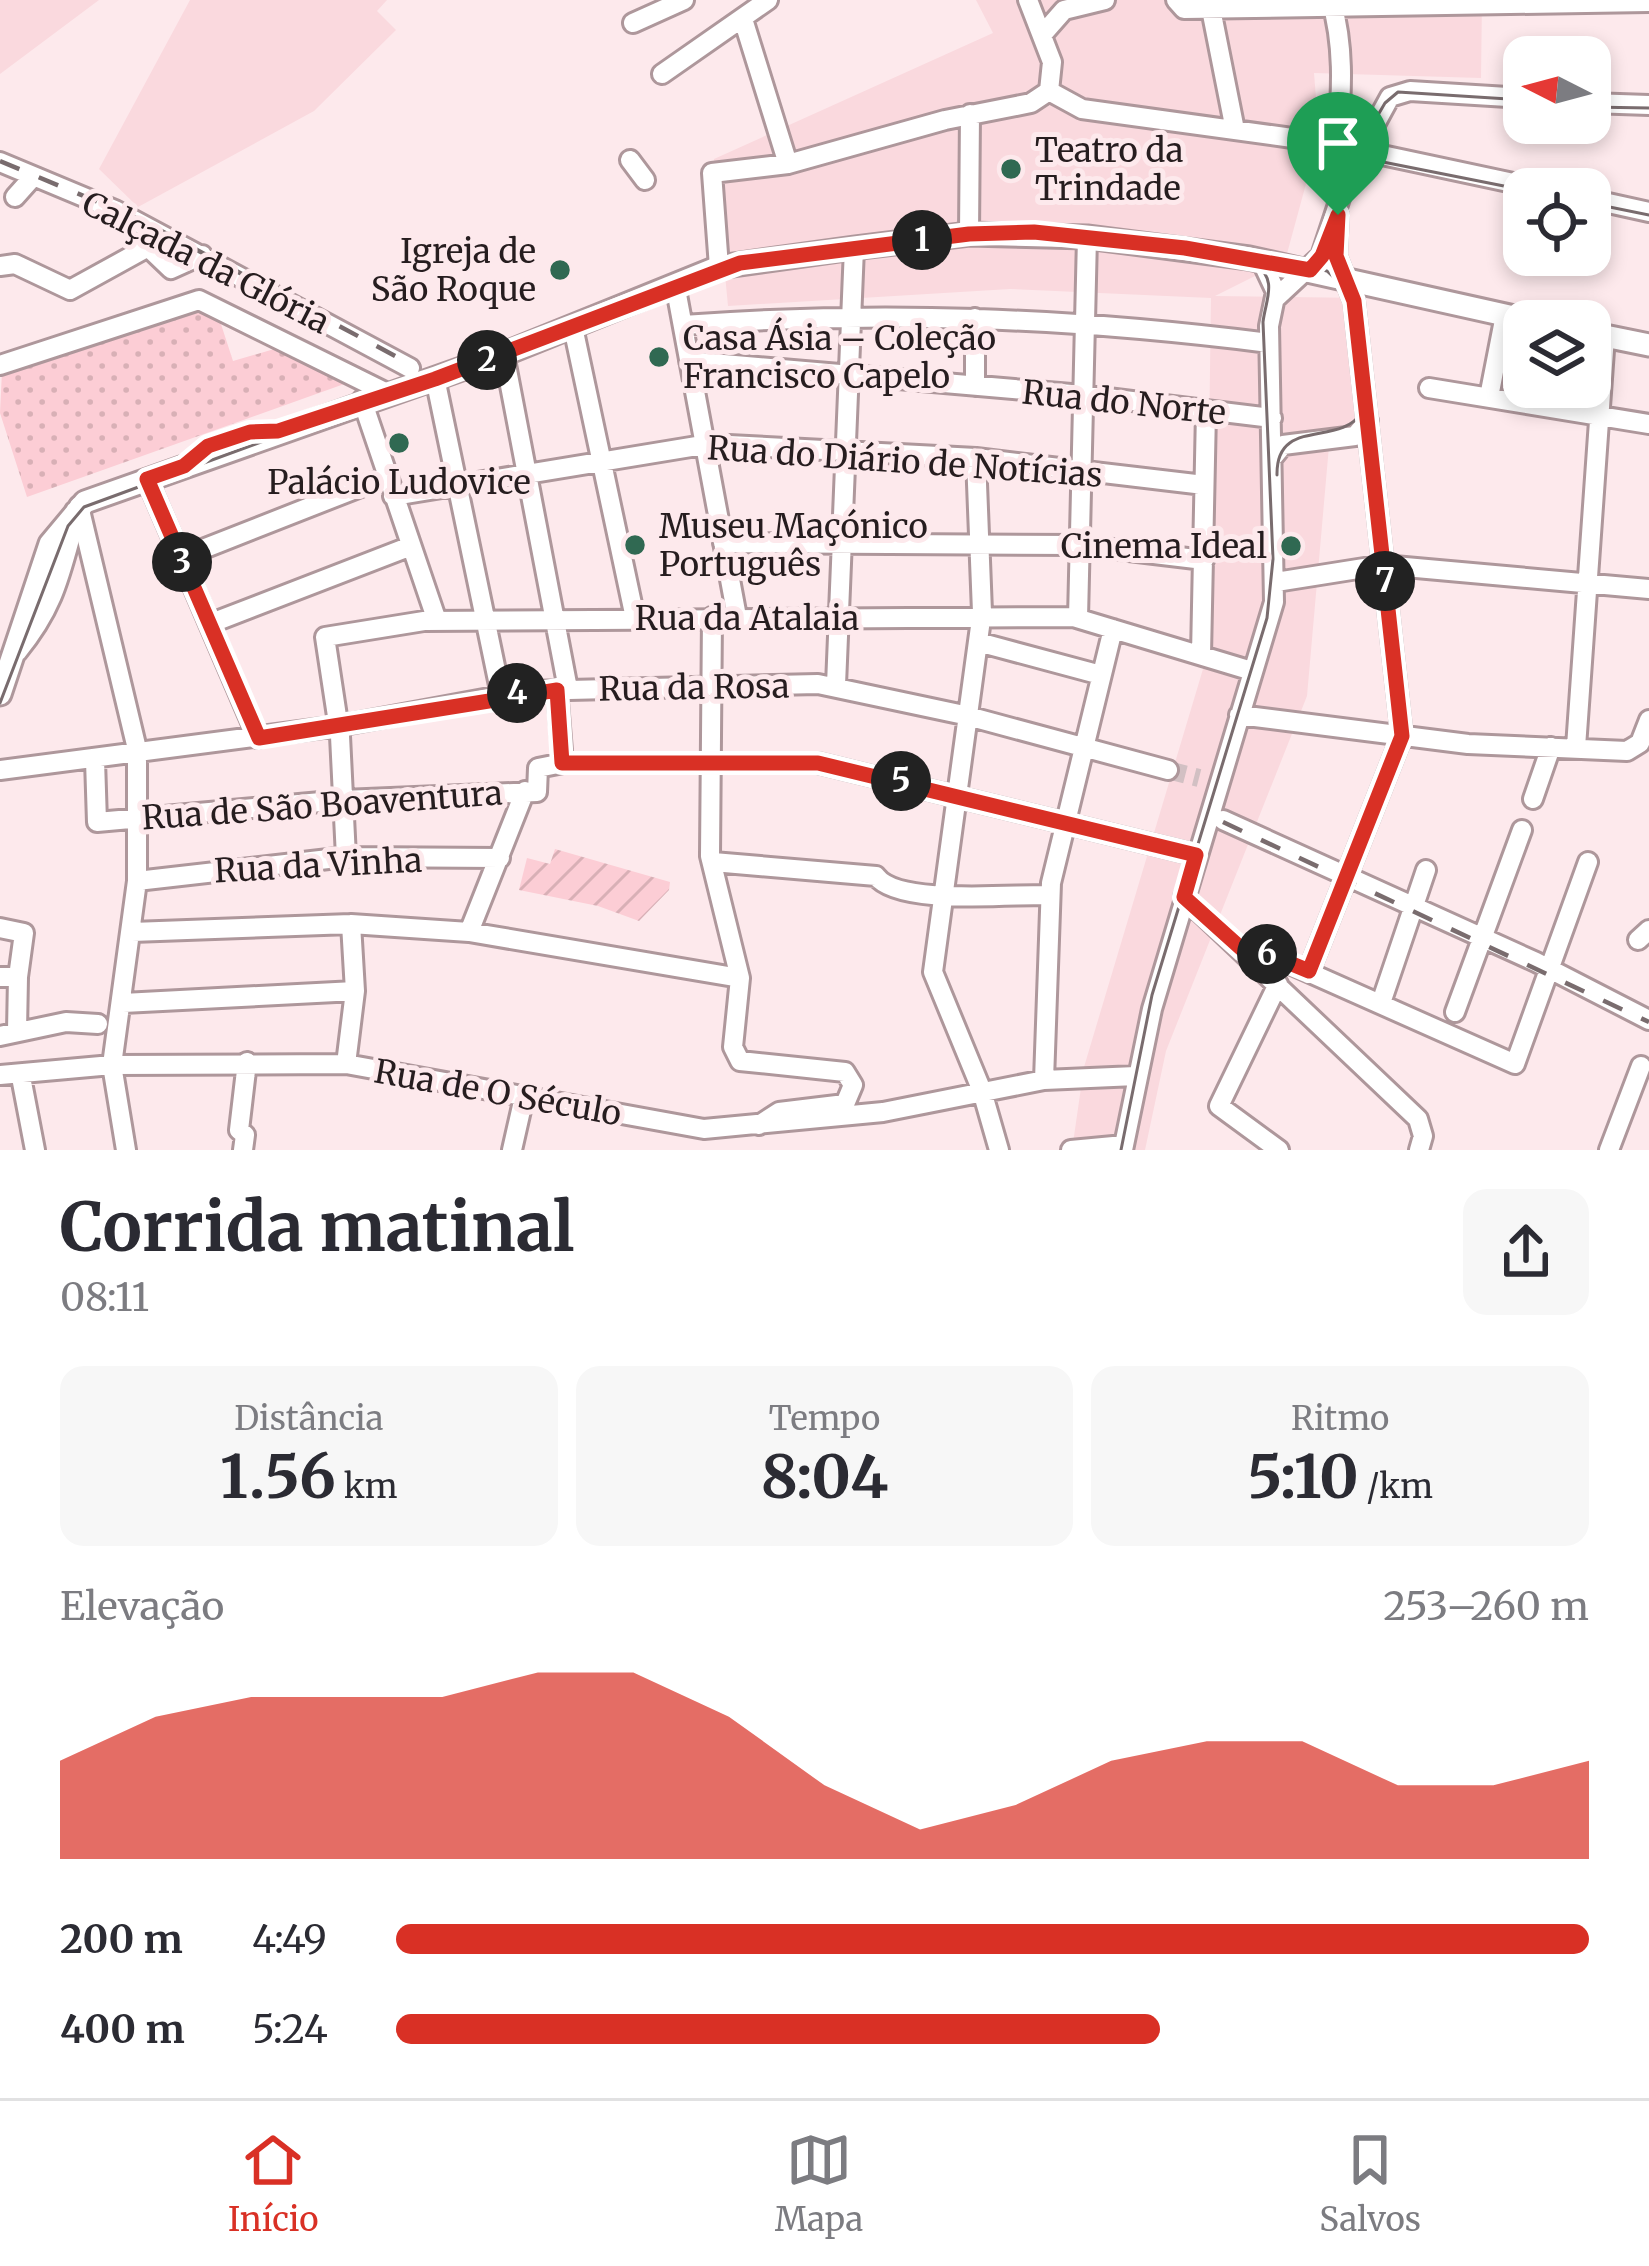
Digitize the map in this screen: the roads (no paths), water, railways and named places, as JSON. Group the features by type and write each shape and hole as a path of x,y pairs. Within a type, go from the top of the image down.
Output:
{"main road":[{"path":"0,694 16,651 46,612 79,506 362,400 504,354 718,268 969,234 1087,236 1262,260 1503,315"},
{"path":"1611,337 1649,345"}],"street":[{"path":"633,22 684,0"},
{"path":"662,74 768,0"},
{"path":"1028,0 1052,62 1049,92"},
{"path":"1042,35 1064,10 1105,0"},
{"path":"1176,2 1211,9 1331,3 1649,2"},
{"path":"1331,3 1338,14 1343,77 1336,141"},
{"path":"1211,9 1235,130"},
{"path":"742,19 788,164"},
{"path":"1049,92 1065,105 1082,109 1336,141 1358,153 1503,182"},
{"path":"718,268 712,173 788,164 970,114 1031,103 1049,92"},
{"path":"1276,298 1322,256 1358,153 1388,100 1400,92 1503,97"},
{"path":"1611,104 1649,105"},
{"path":"969,234 970,114"},
{"path":"630,160 645,180"},
{"name":"Calçada da Glória","path":"0,162 115,210 410,368"},
{"path":"14,197 32,178"},
{"path":"1611,204 1649,212"},
{"path":"1309,971 1402,736 1354,301 1336,256 1338,215"},
{"path":"1078,618 1087,236"},
{"path":"0,266 15,264 70,290 148,248 171,269 202,255"},
{"path":"836,685 854,248"},
{"path":"1071,1150 1124,1148 1136,1076 1196,855 1208,781 1239,715 1270,622 1276,582 1269,344 1276,298 1270,270 1262,260"},
{"path":"675,284 737,617"},
{"path":"0,365 199,300 385,392"},
{"path":"683,326 850,316 1084,320 1269,344"},
{"path":"975,318 975,386"},
{"path":"1490,397 1503,326"},
{"path":"573,327 635,618"},
{"path":"504,354 557,620 562,763"},
{"name":"Rua do Norte","path":"689,362 1083,395 1272,420"},
{"path":"435,379 501,695"},
{"path":"1429,388 1649,424"},
{"path":"362,400 437,620"},
{"path":"1576,747 1598,408"},
{"path":"1202,656 1206,411"},
{"path":"1272,420 1308,442"},
{"path":"1274,456 1283,445 1355,436 1368,421"},
{"name":"Rua do Diário de Notícias","path":"180,558 390,486 457,486 704,445 976,458 1204,485"},
{"path":"976,458 982,618 933,972 982,1091 999,1150"},
{"path":"147,479 259,738"},
{"path":"79,506 137,754 137,881 112,1065 126,1150"},
{"path":"723,542 1079,545 1204,560"},
{"path":"209,624 411,546"},
{"path":"1276,582 1383,565 1649,589"},
{"path":"712,617 713,862 740,978 733,1047 740,1061 844,1072 853,1084 844,1104 779,1112 755,1128"},
{"name":"Rua da Atalaia","path":"338,727 326,637 437,620 1078,618 1252,670"},
{"path":"1044,1080 1049,895 1113,629"},
{"path":"978,642 1101,675"},
{"name":"Rua da Rosa","path":"0,770 338,727 501,695 563,689 836,685 1168,770"},
{"path":"1239,715 1402,736 1639,751 1649,720"},
{"path":"338,727 346,856"},
{"path":"1533,800 1551,747"},
{"name":"Rua de São Boaventura","path":"95,760 97,821 343,800 531,791"},
{"path":"469,932 538,768 562,763 818,763 1196,855"},
{"path":"1223,820 1481,937 1649,1020"},
{"path":"1455,1012 1522,830"},
{"name":"Rua da Vinha","path":"137,881 346,856 500,858"},
{"path":"713,862 876,876 891,887 944,896 1049,895"},
{"path":"1244,951 1256,949 1309,971 1515,1064 1588,862"},
{"path":"1382,997 1426,870"},
{"path":"1184,897 1418,1119 1423,1136 1419,1150"},
{"path":"132,932 351,924 469,932 740,978"},
{"path":"346,1064 355,991 351,924"},
{"path":"0,928 24,933 9,977 9,1034 66,1022 98,1024"},
{"path":"1278,984 1219,1106 1279,1150"},
{"path":"123,1003 355,991"},
{"path":"244,1143 239,1130 248,1063"},
{"name":"Rua de O Século","path":"0,1075 21,1077 112,1065 346,1064 704,1129 755,1128 883,1112 1044,1080 1136,1076"},
{"path":"1610,1150 1641,1066"},
{"path":"21,1077 35,1150"},
{"path":"512,1150 524,1097"}],"tunnel":[{"path":"1168,770 1199,778"}],"tram line":[{"path":"1343,175 1385,103 1398,92 1503,99"},
{"path":"1611,107 1649,108"},
{"path":"1277,475 1286,446 1338,429 1362,413 1359,351 1344,290 1337,229 1343,199 1357,170 1383,162 1503,186"},
{"path":"1611,207 1649,215"},
{"path":"0,703 68,526 84,507 729,270 1000,236 1099,241 1255,263 1266,276 1269,290 1263,322 1273,559 1267,618 1152,995 1121,1150"},
{"path":"1244,253 1327,271 1344,287"}],"railway":[{"path":"0,161 141,220 412,365"},
{"path":"1223,822 1649,1022"}],"place":[{"name":"Teatro da Trindade","path":"1011,169"},
{"name":"Igreja de São Roque","path":"560,270"},
{"name":"Casa Ásia – Coleção Francisco Capelo","path":"659,357"},
{"name":"Palácio Ludovice","path":"399,443"},
{"name":"Museu Maçónico Português","path":"635,545"},
{"name":"Cinema Ideal","path":"1291,546"}]}
